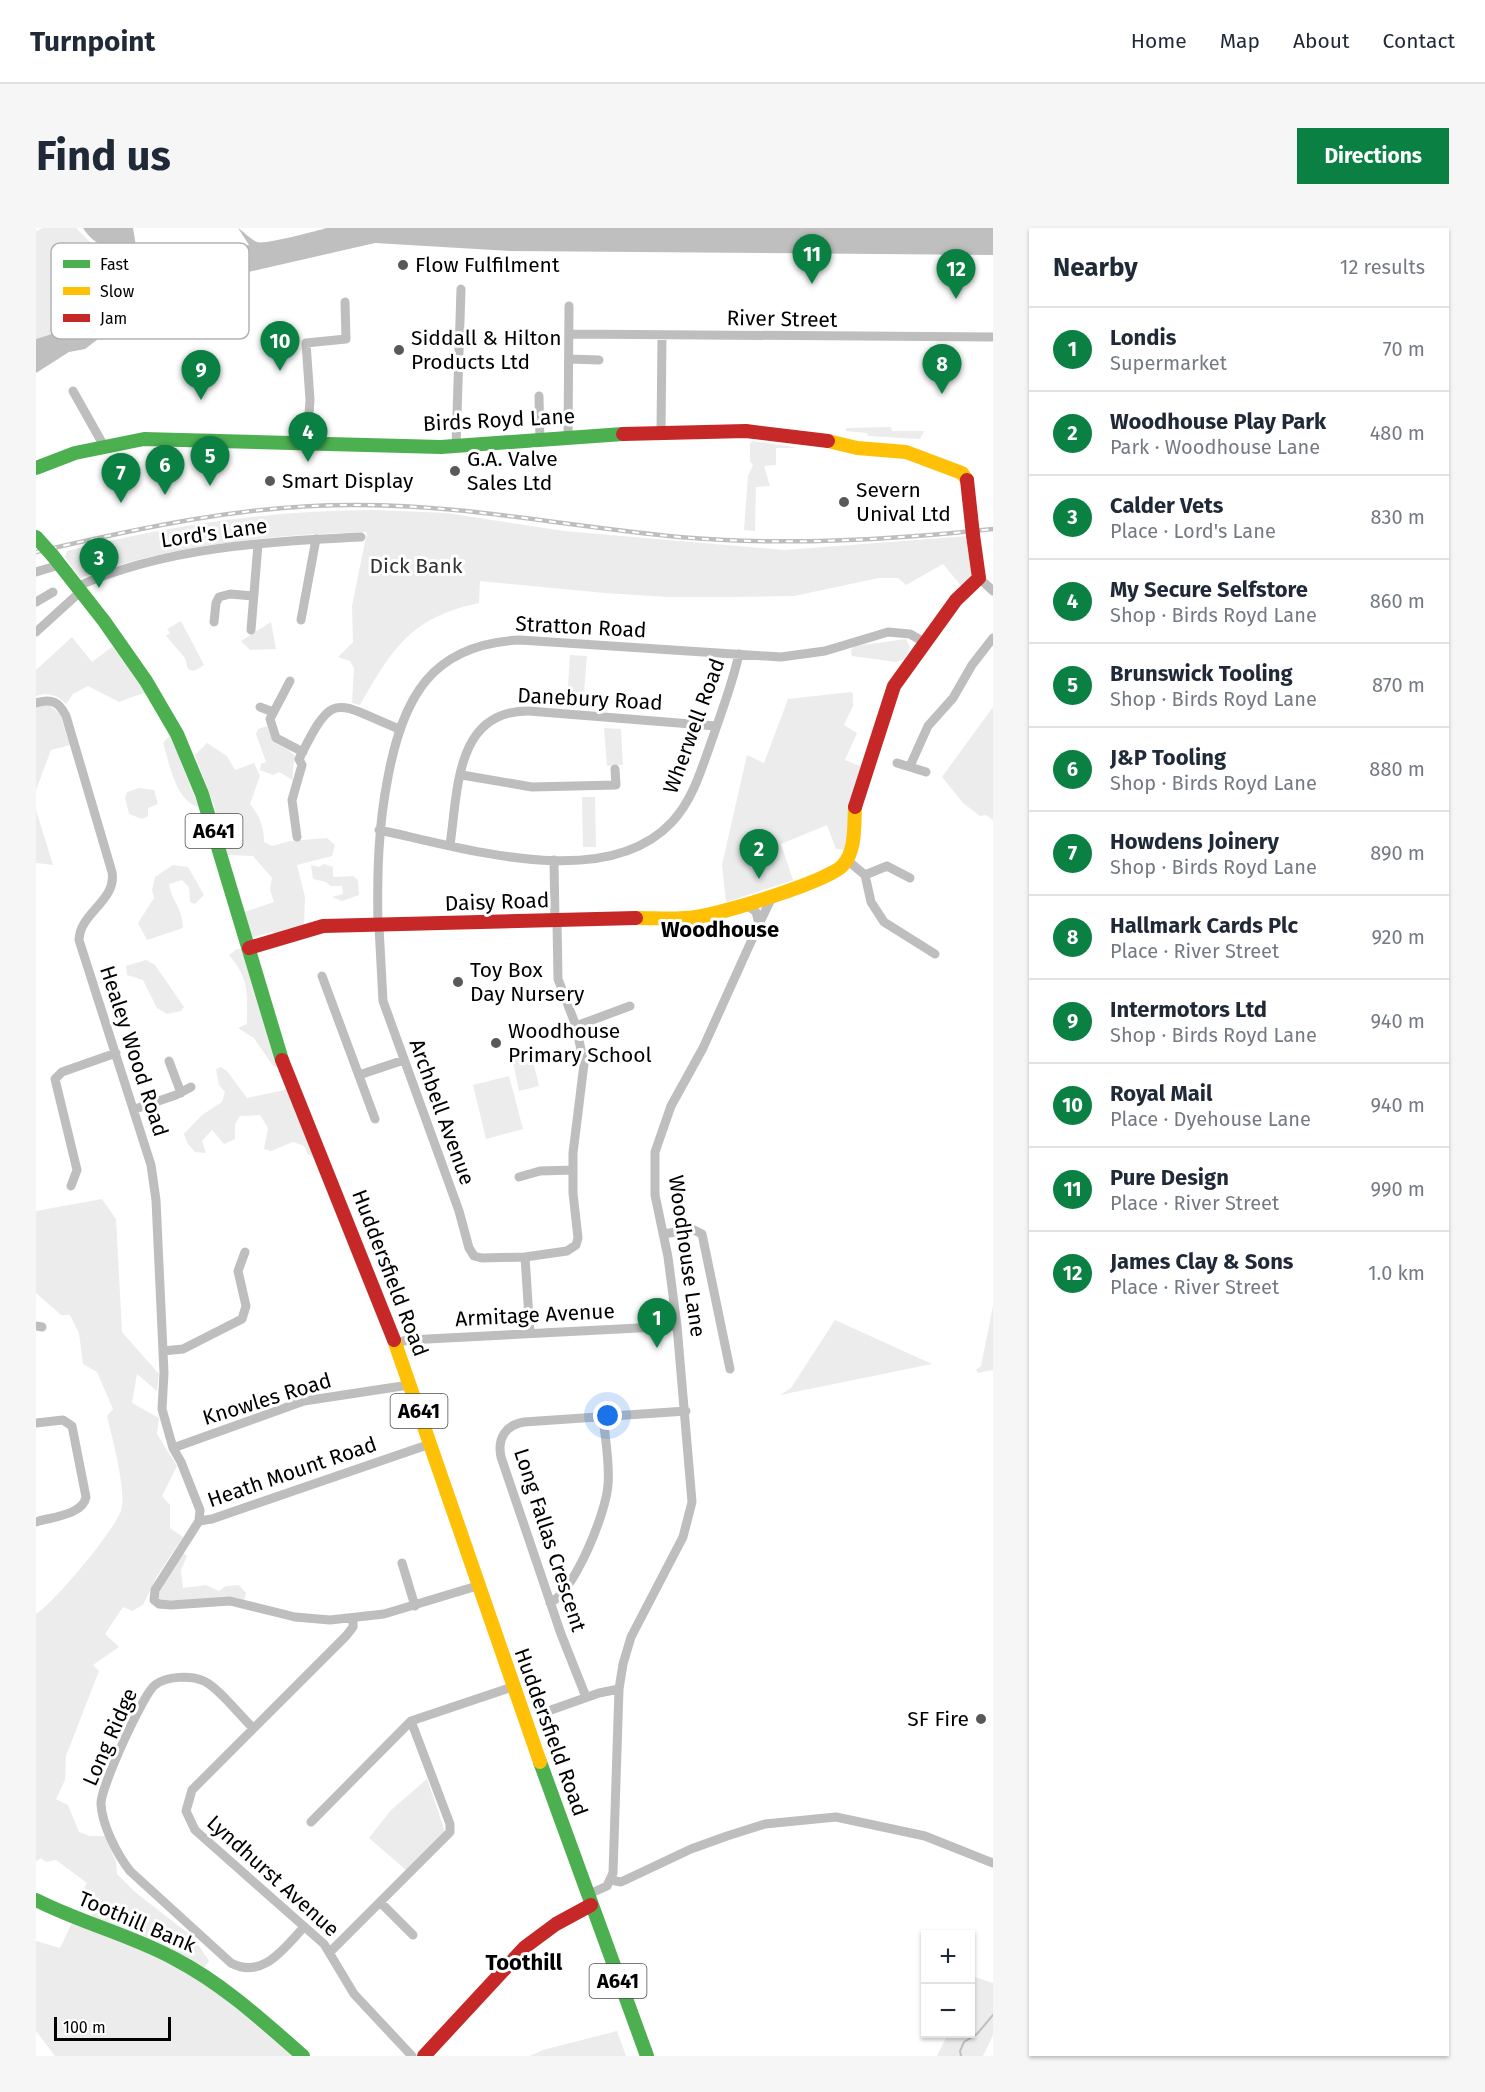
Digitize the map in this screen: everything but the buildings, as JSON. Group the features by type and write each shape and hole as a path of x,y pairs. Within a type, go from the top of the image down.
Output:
{"street":[{"path":"456,446 461,289"},
{"path":"307,443 310,400 306,343 346,339 345,302"},
{"path":"568,438 569,306"},
{"name":"River Street","path":"570,334 993,337"},
{"path":"661,433 662,335"},
{"path":"570,359 599,360"},
{"path":"73,391 104,446"},
{"path":"539,396 540,441"},
{"name":"Birds Royd Lane","path":"36,468 66,456 104,446 164,438 456,446 661,433 746,431 802,436 847,447 906,452 964,477 979,578"},
{"name":"Huddersfield Road","path":"36,537 127,653 177,734 202,794 283,1062 347,1217 395,1343 512,1687 647,2056"},
{"name":"Lord's Lane","path":"78,590 117,571 205,549 361,537"},
{"path":"301,620 316,539"},
{"path":"251,630 258,544"},
{"path":"36,572 56,560"},
{"path":"759,924 756,912 747,904 832,873 847,860 851,851 856,800 890,696 901,674 956,600 979,578 993,591"},
{"path":"36,632 78,590"},
{"path":"36,602 53,592"},
{"path":"214,622 219,597 230,594 253,596"},
{"name":"Stratton Road","path":"379,927 379,830 399,729 415,694 430,675 454,658 491,644 529,641 739,654 802,655 888,632 910,634 924,642"},
{"path":"910,766 927,726 953,698 972,665 993,638"},
{"name":"Wherwell Road","path":"379,830 511,858 554,860 616,855 642,844 663,830 681,811 693,791 739,654"},
{"path":"290,681 270,719 276,738 303,752"},
{"name":"Healey Wood Road","path":"36,703 50,700 56,702 66,716 112,872 110,890 85,922 78,940 148,1150 155,1195 163,1351 162,1409 174,1450 200,1509 199,1521"},
{"path":"297,837 292,800 303,752 322,717 334,707 344,706 399,729"},
{"path":"260,707 273,712"},
{"name":"Danebury Road","path":"450,845 466,752 476,733 491,720 508,712 529,711 716,726"},
{"path":"897,764 926,772"},
{"path":"462,775 528,787 616,785 615,769"},
{"path":"519,1176 544,1170 573,1170 575,1133 584,1075 583,1054 576,1026 557,970 554,860"},
{"path":"847,860 865,875 870,899 880,918 935,954"},
{"path":"865,875 887,866 907,876 915,868"},
{"name":"Woodhouse Lane","path":"611,1880 619,1689 631,1637 679,1546 690,1518 692,1492 678,1326 664,1234 656,1204 653,1173 660,1132 703,1048 773,895"},
{"name":"Daisy Road","path":"249,948 323,926 379,927 685,918 718,913 747,904"},
{"name":"Archbell Avenue","path":"379,927 382,995 459,1211 471,1252 476,1257 488,1259 525,1257 564,1252 577,1244 573,1170"},
{"path":"322,976 375,1119"},
{"path":"576,1026 630,1006"},
{"path":"76,1184 77,1170 55,1079 62,1072 116,1053"},
{"path":"359,1075 404,1060"},
{"path":"169,1061 181,1093"},
{"path":"135,1109 181,1093 191,1087"},
{"path":"664,1234 692,1229 702,1234 730,1369"},
{"path":"163,1351 183,1349 239,1323 246,1311 238,1271 245,1252"},
{"path":"525,1257 530,1333"},
{"name":"Armitage Avenue","path":"395,1343 530,1333 678,1326"},
{"name":"Knowles Road","path":"174,1450 304,1401 409,1385"},
{"name":"Long Fallas Crescent","path":"586,1697 550,1603 501,1457 501,1439 507,1429 518,1423 686,1411"},
{"path":"550,1603 565,1590 604,1509 608,1482 603,1416"},
{"path":"36,1424 63,1420 72,1426 86,1497 84,1504 78,1509 36,1522"},
{"name":"Heath Mount Road","path":"199,1521 430,1444"},
{"path":"199,1521 155,1590 153,1596 157,1603 179,1605 230,1601 295,1617 353,1619 416,1606 477,1586"},
{"path":"402,1563 416,1606"},
{"name":"Lyndhurst Avenue","path":"353,1619 346,1636 192,1790 186,1803 186,1814 195,1830 330,1952 354,1994 412,2056"},
{"name":"Long Ridge","path":"253,1728 203,1680 174,1678 159,1682 145,1696 102,1793 102,1813 119,1855 129,1871 231,1964 246,1968 266,1965 304,1927"},
{"path":"311,1822 411,1722 512,1687"},
{"path":"551,1710 586,1697 619,1689"},
{"path":"330,1952 448,1835 450,1830 411,1722"},
{"path":"424,2056 524,1948 549,1928 589,1900 611,1880 621,1882 691,1849 765,1824 836,1817 925,1836 993,1863"},
{"name":"Toothill Bank","path":"36,1900 62,1913 154,1948 198,1971 303,2056"},
{"path":"380,1902 413,1935"}],"green space":[{"path":"43,228 76,228 91,243 51,243 51,334 36,339 36,231"},
{"path":"891,427 892,431 924,431 920,439 868,436 867,433 846,431 846,428"},
{"path":"753,441 799,448 776,448 776,465 764,466 770,486 756,487 755,531 744,530 748,476 753,465 750,461 750,443"},
{"name":"Dick Bank","path":"374,510 447,513 564,531 785,550 967,536 975,569 963,588 943,564 906,585 898,578 879,578 794,596 667,597 480,581 479,603 436,617 406,638 383,667 360,705 352,703 354,668 350,661 338,657 353,642 352,606 367,532 221,543 150,557 80,578 65,557 67,551 105,542 219,521 296,513"},
{"path":"181,621 204,665 194,671 188,669 185,658 166,636 170,633 167,629"},
{"path":"271,622 276,649 250,650 241,641"},
{"path":"72,637 92,662 116,644 149,691 119,702 88,686 73,694 66,704 52,695 36,696 36,670"},
{"path":"906,639 910,647 905,659 896,662 852,656 851,650 855,646"},
{"path":"570,655 587,656 583,704 567,702"},
{"path":"851,692 853,706 844,725 857,733 845,760 865,768 846,850 836,849 827,825 781,844 793,880 726,902 722,865 747,755 764,763 788,699"},
{"path":"48,704 60,714 70,745 51,750 36,790 36,708"},
{"path":"993,707 993,820 986,815 980,816 963,803 942,777"},
{"path":"267,726 273,742 294,755 293,780 279,772 273,775 260,770 261,764 266,762 256,734 258,729"},
{"path":"604,728 621,729 623,765 607,766"},
{"path":"170,735 199,807 184,797 175,781 163,743"},
{"path":"207,743 227,756 235,770 254,763 260,776 250,804 261,822 264,842 272,846 290,841 327,838 335,845 332,856 297,865 305,897 304,927 286,933 271,932 251,938 244,912 274,902 270,890 272,878 253,856 227,855 214,805 195,755"},
{"path":"139,788 154,790 158,804 148,808 148,816 142,819 129,814 125,798 127,792"},
{"path":"582,797 595,797 596,847 583,847"},
{"path":"36,810 53,865 36,863"},
{"path":"324,864 333,867 333,877 353,876 358,880 359,895 342,901 332,897 343,894 342,886 331,886 326,882 313,879 311,865 319,867"},
{"path":"173,865 188,867 204,895 195,904 190,902 189,887 182,880 169,884 181,915 183,928 147,940 138,923 154,898 152,890 155,877"},
{"path":"237,949 243,949 278,1067 273,1066 254,1038 238,1028 247,1024 247,1004 244,980 229,955"},
{"path":"146,960 155,965 184,1007 181,1011 167,1014 157,1008 143,980 127,975 126,966"},
{"path":"530,1049 539,1086 519,1091 511,1053"},
{"path":"221,1067 227,1071 247,1098 289,1089 314,1154 308,1155 304,1146 293,1142 271,1151 264,1149 268,1128 260,1115 240,1116 235,1124 235,1139 224,1144 212,1130 202,1141 206,1153 195,1152 188,1144 184,1134 202,1115 222,1102 225,1092 219,1085 216,1069"},
{"path":"509,1076 523,1129 486,1139 473,1085"},
{"path":"102,1199 116,1219 122,1332 159,1374 157,1391 137,1374 132,1403 159,1418 157,1434 177,1466 162,1496 170,1505 170,1528 183,1537 157,1576 143,1605 132,1611 123,1607 105,1634 119,1647 93,1665 99,1671 66,1756 65,1780 56,1799 68,1805 79,1832 90,1836 105,1836 116,1862 117,1874 135,1892 193,1937 209,1961 203,1970 95,1920 80,1895 87,1883 56,1860 46,1862 41,1858 36,1861 36,1614 56,1596 96,1550 121,1511 122,1491 107,1416 113,1409 97,1372 83,1364 79,1333 70,1315 61,1315 36,1293 36,1211"},
{"path":"993,1306 993,1370 978,1373 976,1370 981,1366"},
{"path":"835,1320 932,1364 780,1395 791,1388"},
{"path":"182,1552 187,1556 181,1570 183,1588 206,1585 219,1591 226,1586 239,1585 246,1593 244,1601 159,1600 156,1594"},
{"path":"427,1779 445,1831 406,1870 369,1838 391,1810"},
{"path":"72,1923 130,1944 197,1974 294,2056 55,2056 36,2031 36,1941 60,1948"},
{"path":"975,1977 993,1983 993,2035 983,2056 937,2056 946,2038 975,2038"},
{"path":"617,2031 626,2056 530,2056 543,2050"}],"shaded area":[{"path":"83,228 133,228 136,243 99,243"},
{"path":"238,228 254,241 262,242 280,240 327,228 993,228 993,255 510,251 375,243 249,272 249,243"},
{"path":"51,334 51,339 98,339 85,349 69,352 36,373 36,339"}],"waterway":[{"path":"961,2056 960,2051 964,2042 977,2034 993,2015"}],"railway":[{"path":"36,552 153,527 232,514 271,509 351,505 433,508 638,533 718,540 836,540 993,529"}],"traffic: fast":[{"path":"36,468 75,453 144,439 441,447 623,434"},
{"path":"36,537 53,556"},
{"path":"53,556 104,621 146,681 177,734 202,794 282,1060"},
{"path":"540,1762 647,2056"},
{"path":"36,1900 141,1943 193,1969 242,2004 303,2056"}],"traffic: slow":[{"path":"828,441 857,448 906,452 962,473 967,480"},
{"path":"636,918 681,918 709,915 774,896 834,872 843,865 850,853 854,838 855,807"},
{"path":"394,1340 540,1762"}],"traffic: jam":[{"path":"623,434 746,431 828,441"},
{"path":"967,480 973,535"},
{"path":"855,807 894,686 956,600 979,578 973,535"},
{"path":"249,948 323,926 636,918"},
{"path":"282,1060 394,1340"},
{"path":"424,2056 525,1947 556,1924 591,1905"}],"place":[{"name":"Flow Fulfilment","path":"403,265"},
{"name":"Pure Design","path":"812,284"},
{"name":"James Clay & Sons","path":"956,299"},
{"name":"Siddall & Hilton Products Ltd","path":"399,350"},
{"name":"Royal Mail","path":"280,371"},
{"name":"Hallmark Cards Plc","path":"942,394"},
{"name":"Intermotors Ltd","path":"201,400"},
{"name":"My Secure Selfstore","path":"308,462"},
{"name":"G.A. Valve Sales Ltd","path":"455,471"},
{"name":"Smart Display","path":"270,481"},
{"name":"Brunswick Tooling","path":"210,486"},
{"name":"J&P Tooling","path":"165,495"},
{"name":"Severn Unival Ltd","path":"844,502"},
{"name":"Howdens Joinery","path":"121,503"},
{"name":"Calder Vets","path":"99,588"},
{"name":"Woodhouse Play Park","path":"759,879"},
{"name":"Toy Box Day Nursery","path":"458,982"},
{"name":"Woodhouse Primary School","path":"496,1043"},
{"name":"Londis","path":"657,1348"},
{"name":"SF Fire","path":"981,1719"}],"district":[{"name":"Woodhouse","path":"720,929"},
{"name":"Toothill","path":"524,1962"}]}
